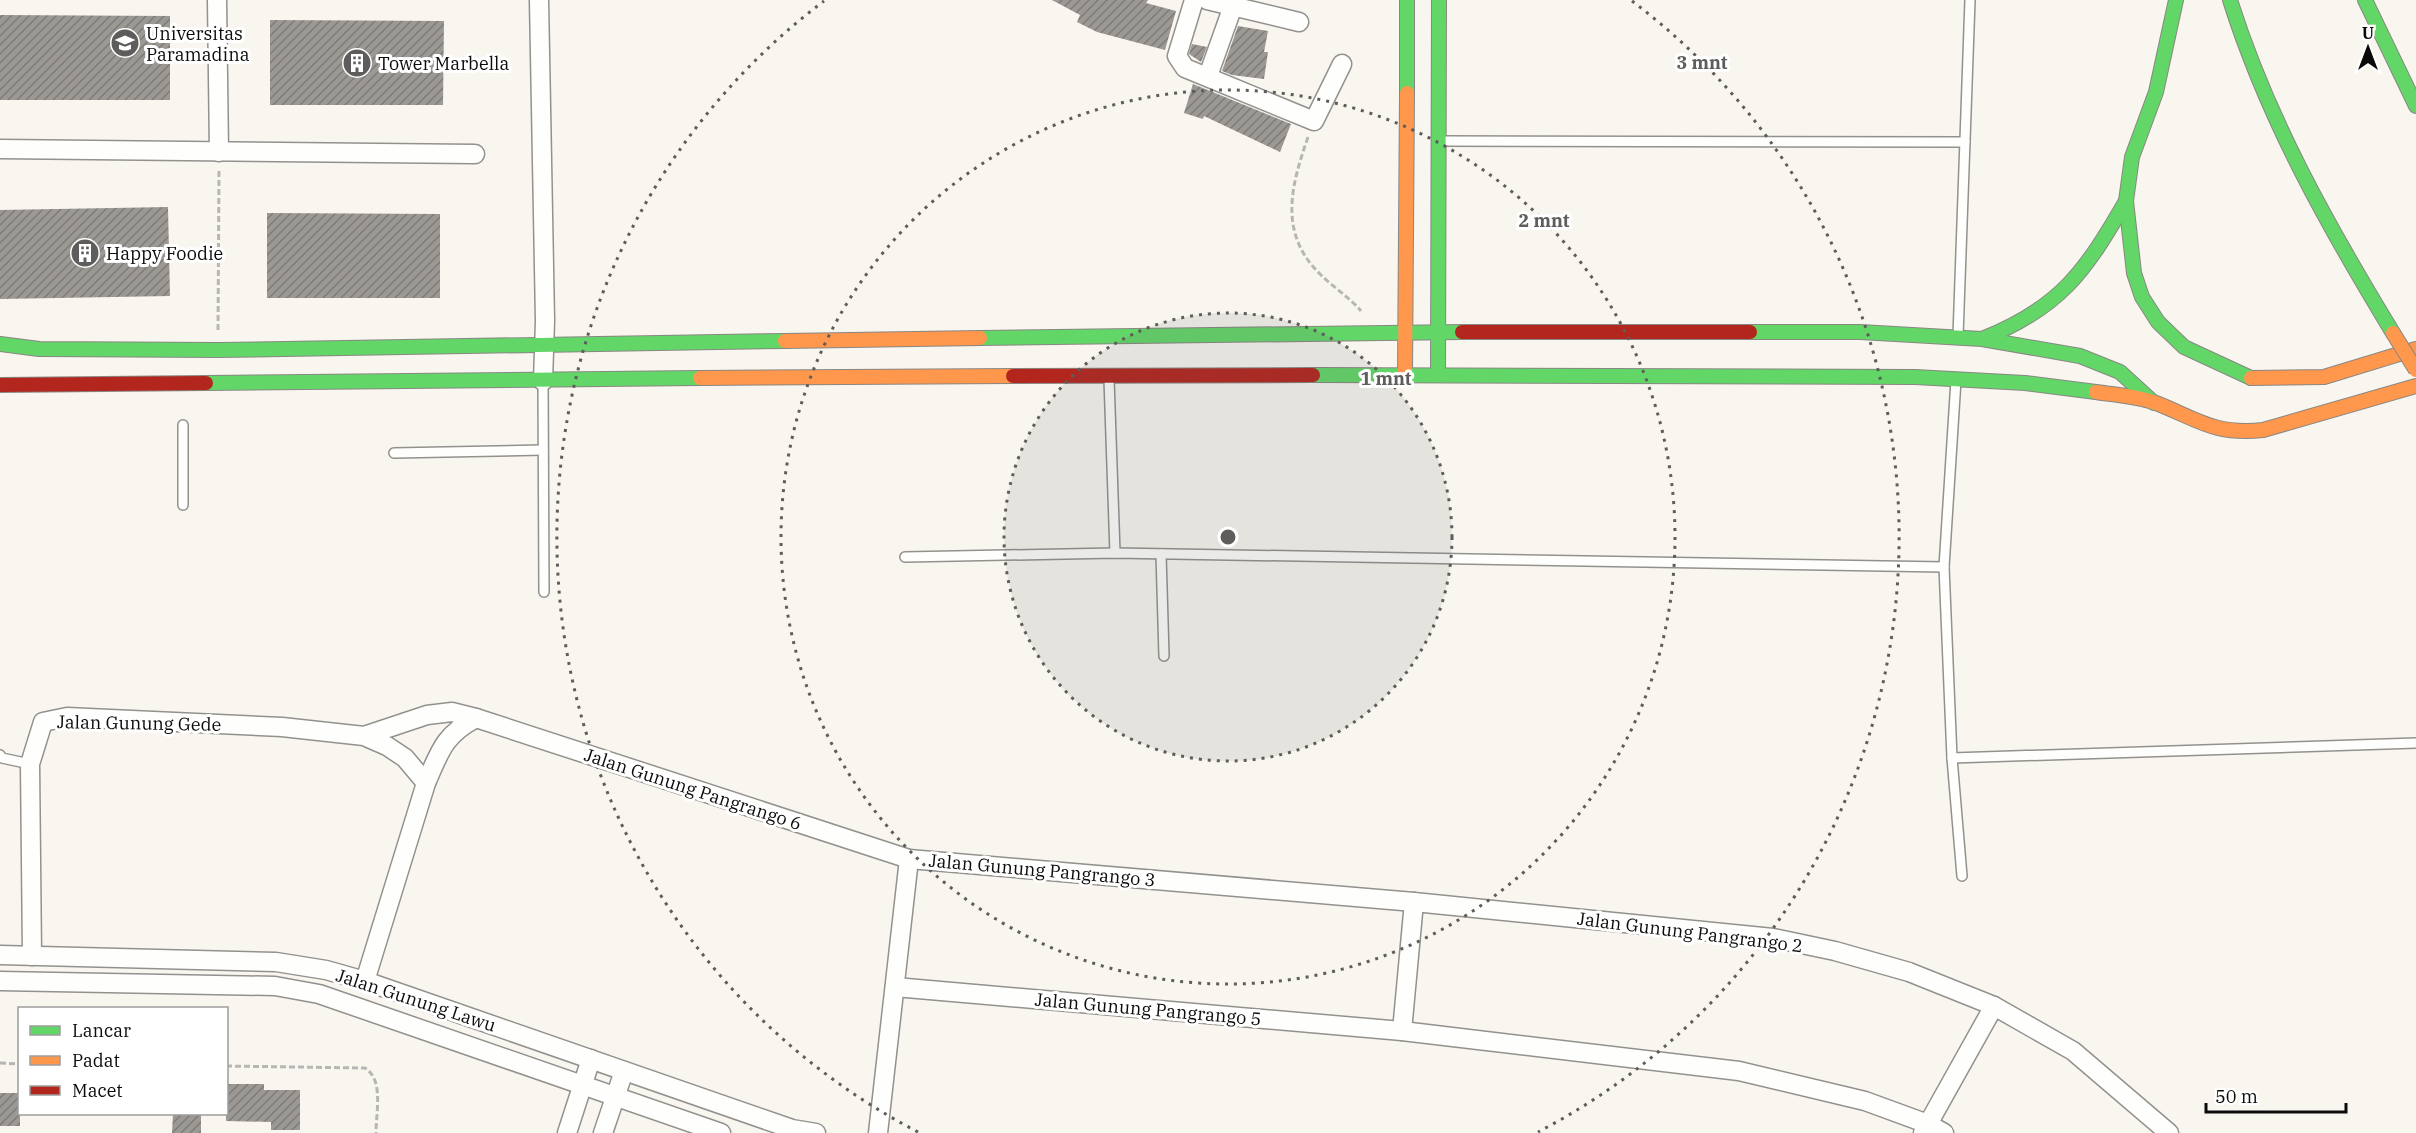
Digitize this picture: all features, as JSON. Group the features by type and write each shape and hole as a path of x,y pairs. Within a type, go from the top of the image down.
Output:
{"street":[{"path":"217,0 219,152"},
{"path":"539,0 545,345 543,381"},
{"path":"1194,0 1177,56 1185,68 1314,120 1342,64"},
{"path":"1207,0 1299,22"},
{"path":"1405,374 1407,0"},
{"path":"1438,374 1439,0"},
{"path":"2176,0 2156,92 2132,157 2126,201 2134,273 2142,297 2158,322 2184,347 2247,378 2324,377 2416,350"},
{"path":"2230,0 2262,92 2289,155 2321,216 2416,370"},
{"path":"2365,0 2416,106"},
{"path":"1208,76 1233,6"},
{"path":"0,149 475,154"},
{"path":"1982,339 2025,320 2053,302 2080,275 2126,201"},
{"path":"0,344 39,349 206,350 1405,332 1860,332 1958,336 2040,347 2097,361 2120,372 2154,403"},
{"path":"0,385 1405,374 1956,376 2058,386 2154,403 2210,430 2236,433 2263,430 2416,386"},
{"name":"Jalan Gunung Pangrango 6","path":"364,736 427,715 452,712 909,859"},
{"name":"Jalan Gunung Gede","path":"32,956 30,764 42,722 67,717 282,727 364,736"},
{"path":"365,981 426,783 445,740 457,728 476,718"},
{"path":"364,736 387,746 405,758 426,783"},
{"name":"Jalan Gunung Pangrango 3","path":"879,1133 909,859 1414,902"},
{"path":"1414,902 1402,1031 1739,1071 1865,1101 1926,1128 1944,1133"},
{"name":"Jalan Gunung Pangrango 2","path":"1414,902 1773,938 1835,951 1909,972 1994,1006 2073,1051 2169,1133"},
{"name":"Jalan Gunung Lawu","path":"0,955 276,962 326,970 365,981 792,1129 816,1133"},
{"name":"Jalan Gunung Lawu","path":"0,981 275,986 319,994 721,1133"},
{"name":"Jalan Gunung Pangrango 5","path":"895,987 1402,1031"},
{"path":"1926,1128 1994,1006"},
{"path":"567,1133 591,1059"},
{"path":"603,1133 624,1071"}],"lane":[{"path":"1958,336 1970,0"},
{"path":"1439,141 1965,142"},
{"path":"1108,376 1115,553"},
{"path":"1956,376 1944,567 1952,758 1962,876"},
{"path":"543,381 544,592"},
{"path":"183,425 183,505"},
{"path":"394,453 543,450"},
{"path":"905,557 1115,553 1944,567"},
{"path":"1161,554 1164,656"},
{"path":"1952,758 2416,743"},
{"path":"0,754 2,758 30,764"}],"path":[{"path":"1314,120 1299,162 1292,198 1294,237 1299,249 1319,273 1363,312 1365,333"},
{"path":"218,326 219,152"},
{"path":"0,1064 18,1064"},
{"path":"228,1066 364,1068 372,1072 377,1081 376,1133"}],"building":[{"path":"1052,0 1148,0 1146,3 1176,11 1165,50 1097,32 1077,22 1080,15"},
{"path":"0,15 170,16 170,100 0,100"},
{"name":"Tower Marbella","path":"270,20 444,21 443,105 270,105"},
{"path":"1238,26 1268,31 1264,52 1268,52 1264,79 1232,75 1222,71"},
{"path":"1192,44 1207,47 1201,62 1189,54"},
{"path":"1193,84 1291,124 1280,152 1204,116 1203,119 1184,113"},
{"name":"Happy Foodie","path":"168,207 170,296 0,299 0,210"},
{"path":"267,213 440,214 440,298 267,298"},
{"path":"228,1084 264,1084 264,1090 300,1090 300,1130 271,1130 271,1122 226,1121"},
{"path":"0,1093 18,1093 20,1126 0,1126"},
{"path":"173,1115 201,1115 201,1133 172,1133"}],"traffic: fast":[{"path":"1407,0 1407,93"},
{"path":"1438,374 1439,0"},
{"path":"2176,0 2156,92 2132,157 2126,201 2134,273 2142,297 2158,322 2184,347 2251,378"},
{"path":"2230,0 2262,88 2301,171 2345,253 2393,333"},
{"path":"2365,0 2416,106"},
{"path":"1982,339 2032,314 2068,285 2097,248 2126,201"},
{"path":"980,338 1462,332"},
{"path":"1750,332 1860,332 1982,339 2080,356 2120,372 2154,403"},
{"path":"0,344 39,349 218,350 785,341"},
{"path":"1313,375 1915,377 2025,383 2096,392"},
{"path":"206,383 700,378"}],"traffic: slow":[{"path":"1405,374 1407,93"},
{"path":"2393,333 2416,370"},
{"path":"785,341 980,338"},
{"path":"2251,378 2324,377 2416,349"},
{"path":"700,378 1013,376"},
{"path":"2096,392 2134,397 2156,403 2207,425 2246,431 2263,430 2416,386"}],"traffic: jam":[{"path":"1462,332 1750,332"},
{"path":"1013,376 1313,375"},
{"path":"0,385 206,383"}],"place":[{"name":"Universitas Paramadina","path":"125,43"},
{"name":"Tower Marbella","path":"357,63"},
{"name":"Happy Foodie","path":"85,253"}]}
